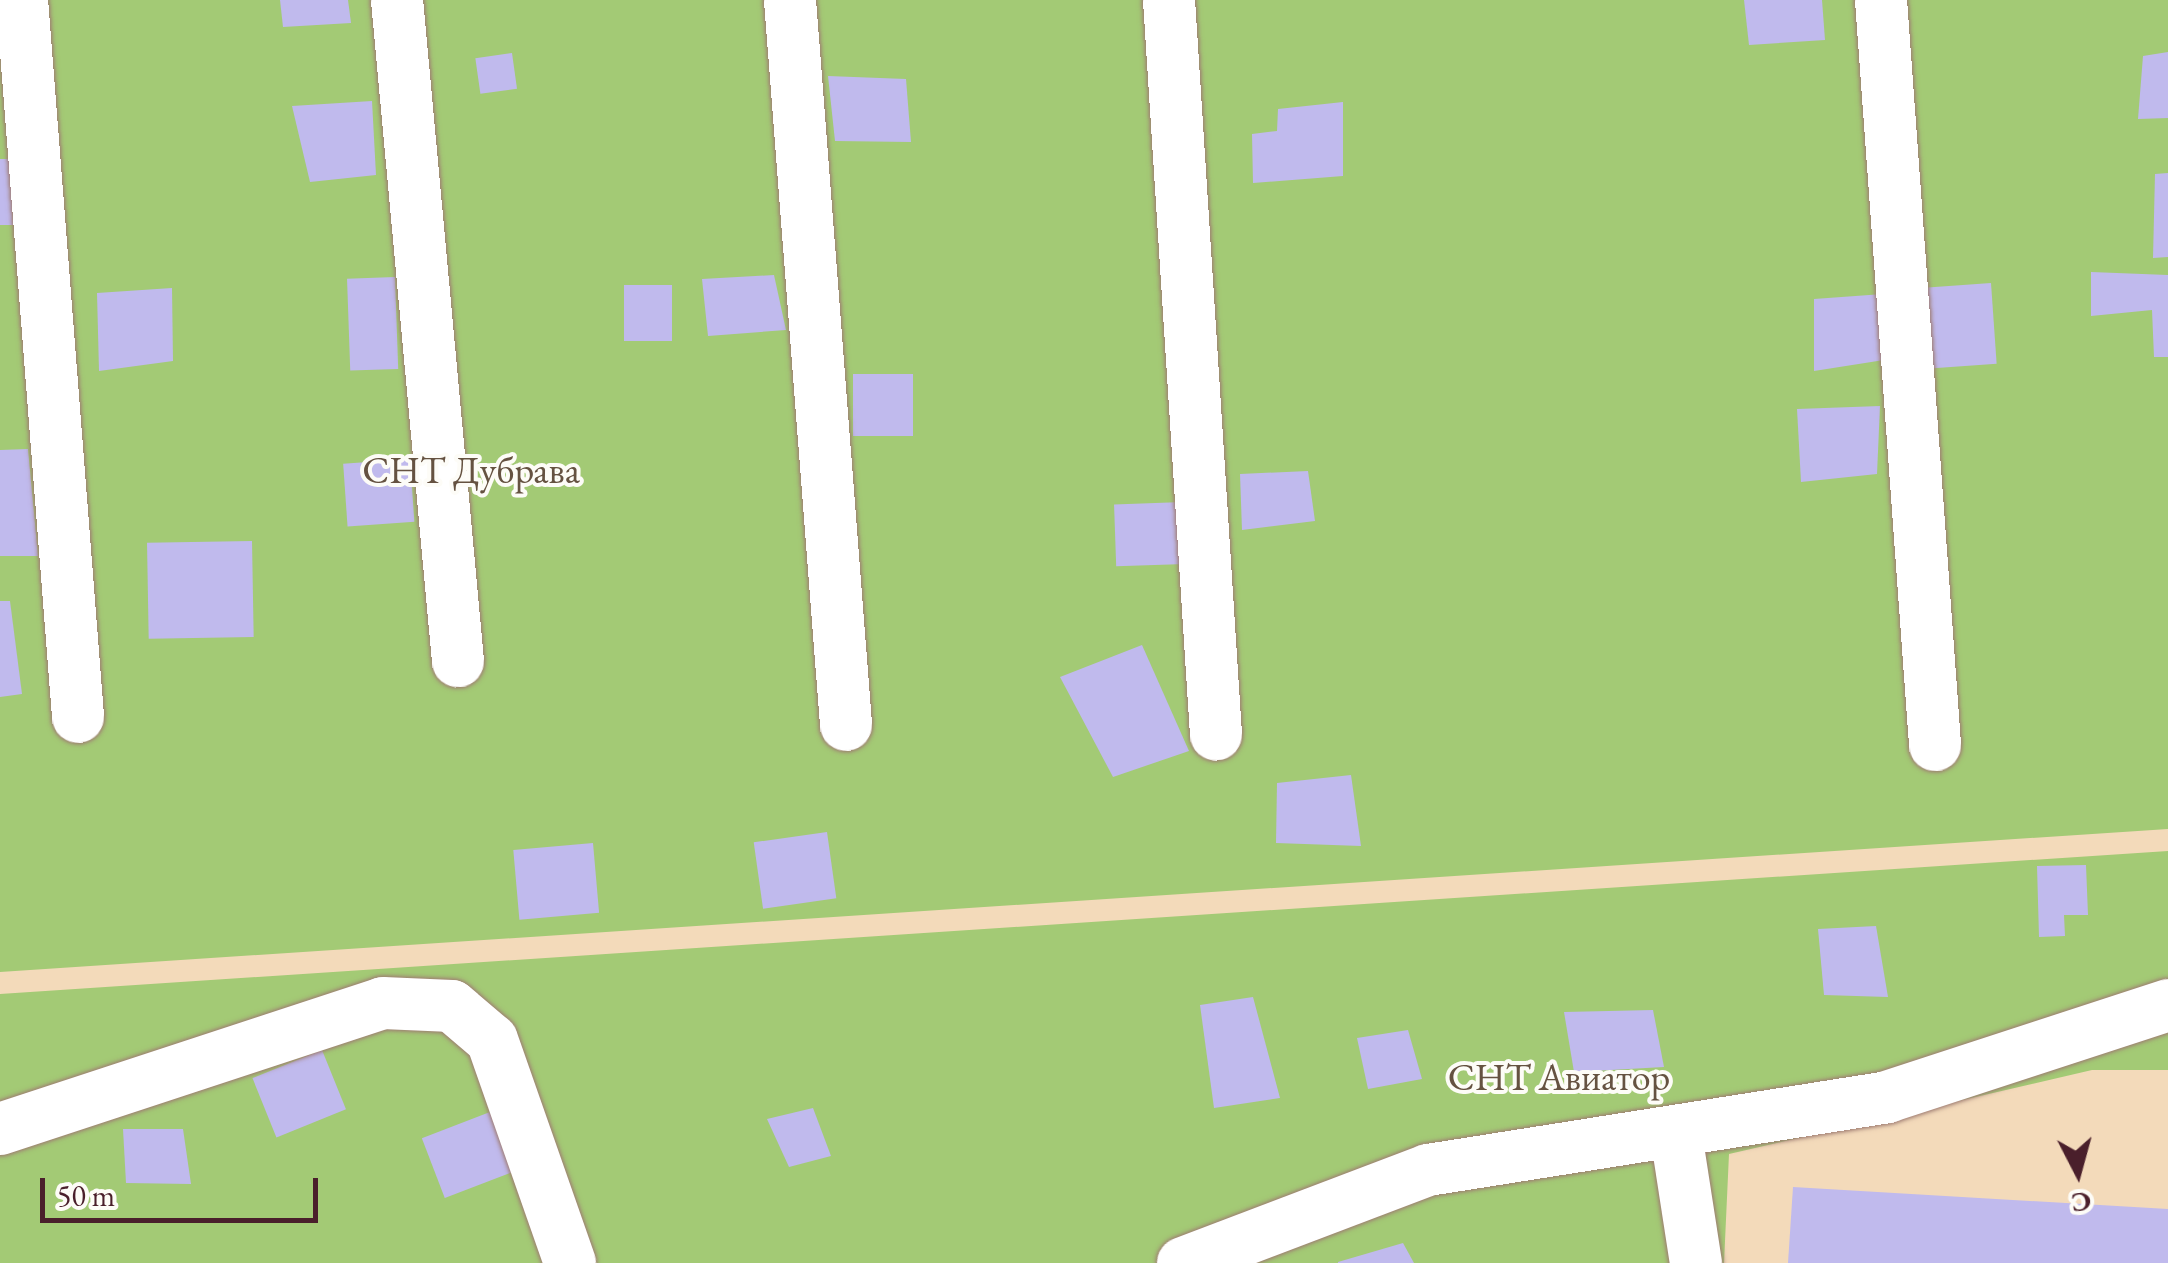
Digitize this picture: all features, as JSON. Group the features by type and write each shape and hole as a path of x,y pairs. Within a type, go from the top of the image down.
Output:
{"street":[{"path":"22,0 78,717"},
{"path":"398,0 458,661"},
{"path":"790,0 846,725"},
{"path":"1169,0 1216,734"},
{"path":"1881,0 1935,745"},
{"path":"0,1129 383,1002 452,1006 492,1040 570,1263"},
{"path":"1183,1263 1428,1170 1676,1134 1887,1097 2168,1005"},
{"path":"1676,1134 1696,1263"}],"green space":[{"name":"СНТ Дубрава","path":"0,0 2168,0 2168,829 0,972"},
{"name":"СНТ Авиатор","path":"2168,851 2168,1070 2092,1070 1729,1154 1724,1263 0,1263 0,994"}],"building":[{"path":"280,0 348,0 351,23 283,27"},
{"path":"1744,0 1822,0 1825,40 1749,45"},
{"path":"2168,52 2168,118 2138,119 2143,56"},
{"path":"512,53 517,89 480,94 475,58"},
{"path":"828,76 906,79 911,142 835,141"},
{"path":"372,101 376,175 310,182 292,106"},
{"path":"1343,102 1343,176 1253,183 1252,134 1277,131 1278,109"},
{"path":"0,159 11,159 13,225 0,225"},
{"path":"2168,173 2168,257 2153,258 2155,174"},
{"path":"2091,272 2168,275 2168,357 2154,357 2152,310 2091,316"},
{"path":"774,275 786,330 708,336 702,279"},
{"path":"395,277 398,369 350,371 347,279"},
{"path":"1991,283 1997,364 1923,369 1917,288"},
{"path":"624,285 672,285 672,341 624,341"},
{"path":"172,288 173,361 99,371 97,293"},
{"path":"1883,294 1884,360 1814,371 1814,299"},
{"path":"853,374 913,374 913,436 853,436"},
{"path":"1880,406 1877,474 1801,482 1797,409"},
{"path":"28,449 38,556 0,556 0,450"},
{"path":"410,459 414,522 348,527 343,464"},
{"path":"1308,471 1315,521 1242,530 1240,474"},
{"path":"1183,502 1185,564 1116,566 1114,504"},
{"path":"252,541 254,637 149,639 147,543"},
{"path":"0,601 10,601 22,694 0,697"},
{"path":"1142,645 1189,751 1113,777 1060,677"},
{"path":"1351,775 1361,846 1276,843 1277,783"},
{"path":"827,832 836,898 763,909 754,842"},
{"path":"593,843 599,913 519,920 513,850"},
{"path":"2086,865 2088,915 2064,915 2065,936 2039,937 2037,866"},
{"path":"1876,926 1888,997 1824,995 1818,929"},
{"path":"1253,997 1280,1098 1214,1108 1200,1005"},
{"path":"1653,1010 1664,1067 1574,1072 1564,1012"},
{"path":"1408,1030 1422,1079 1368,1089 1357,1038"},
{"path":"322,1050 346,1109 276,1137 252,1078"},
{"path":"813,1108 831,1156 789,1167 767,1119"},
{"path":"490,1112 513,1172 445,1198 422,1138"},
{"path":"123,1129 183,1129 191,1184 126,1183"},
{"path":"1793,1187 2168,1209 2168,1263 1788,1263"},
{"path":"1403,1243 1414,1263 1338,1263 1338,1262"}]}
